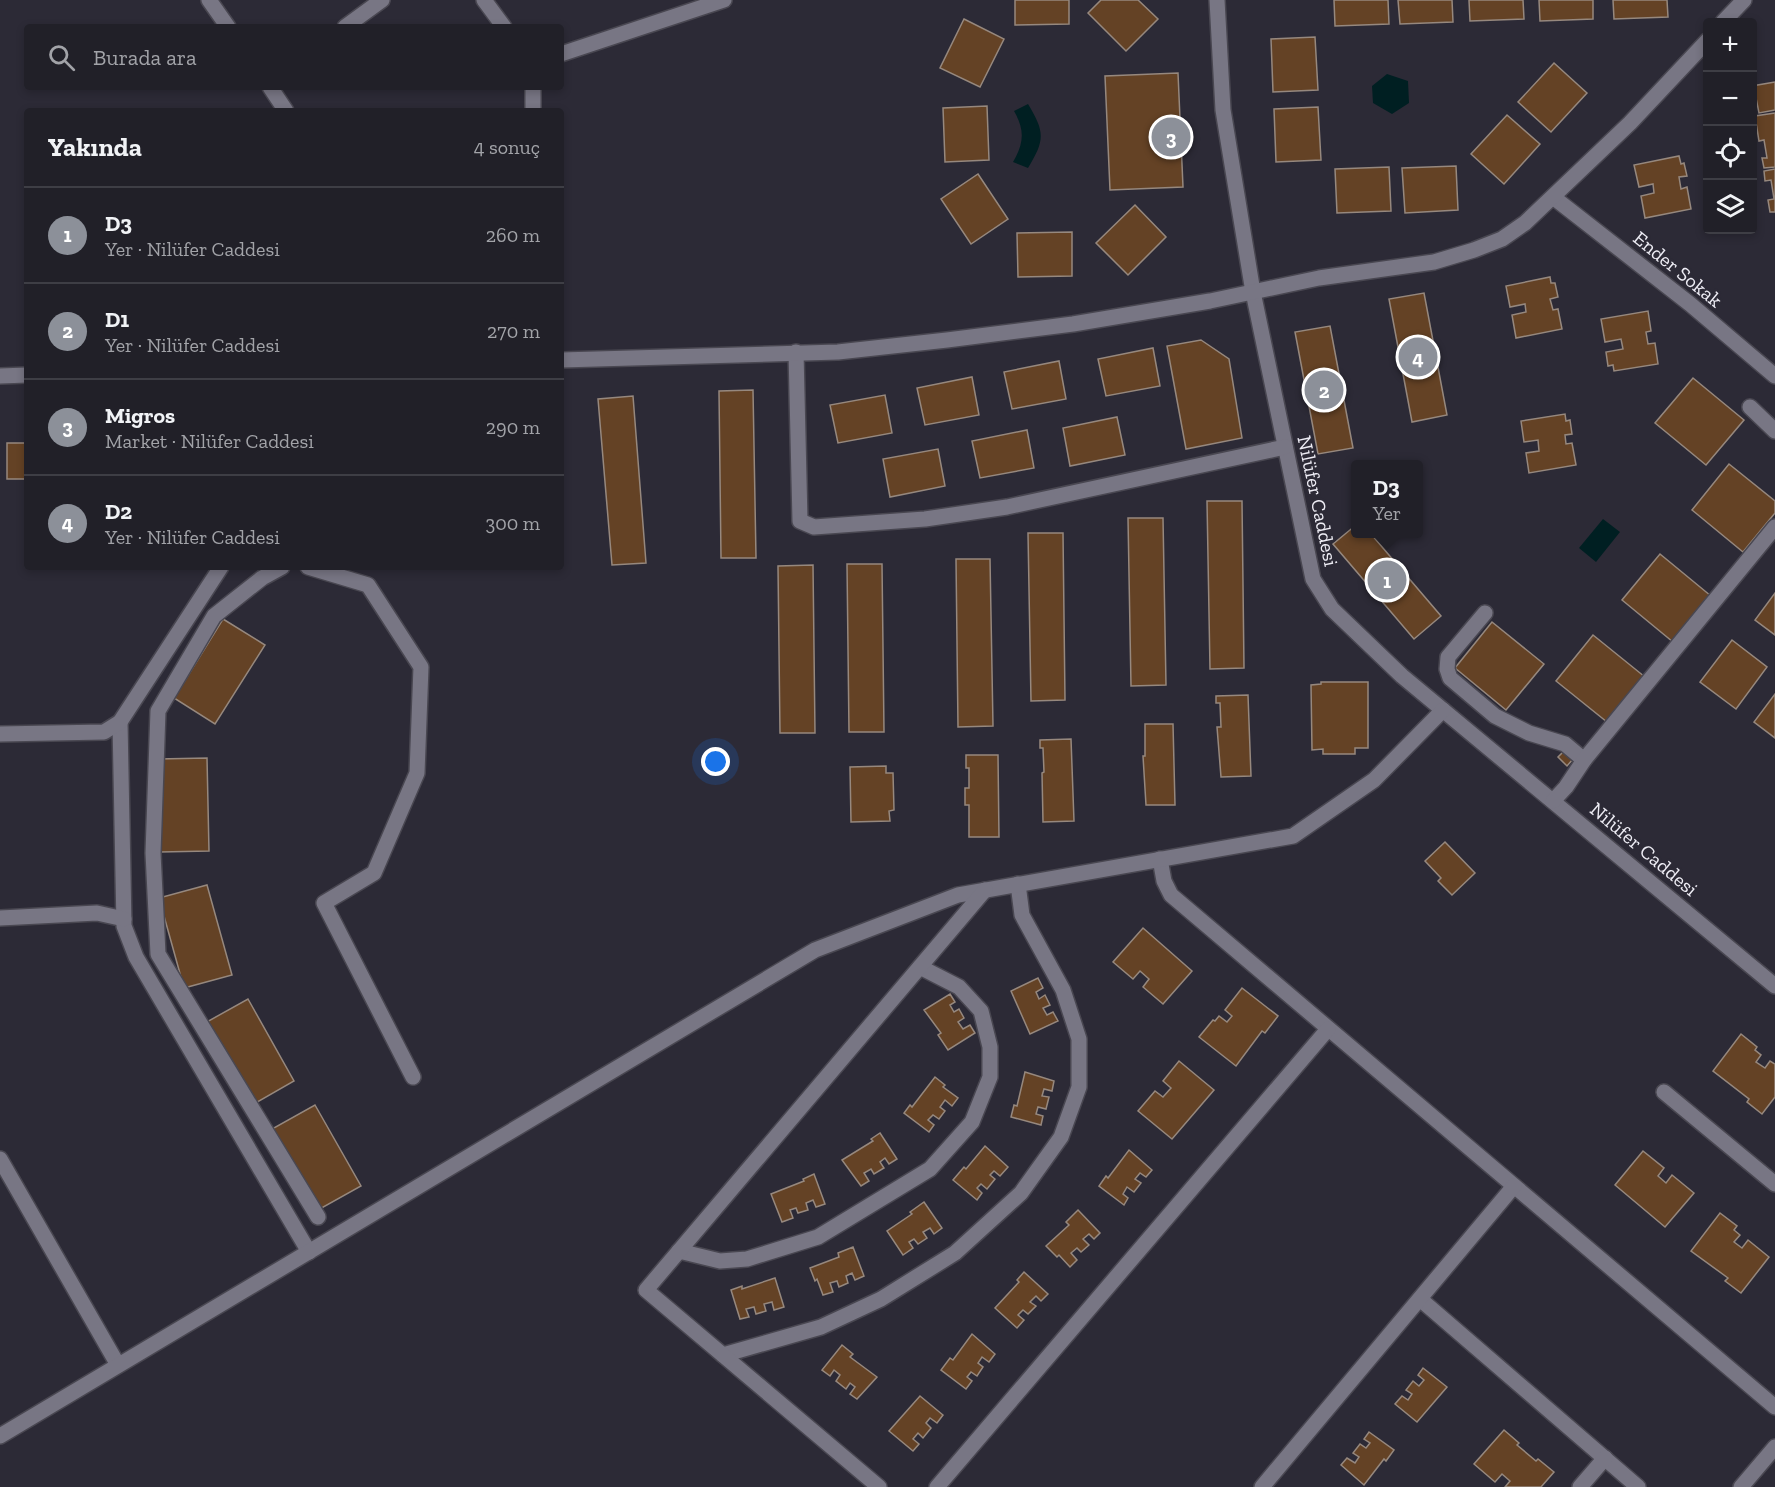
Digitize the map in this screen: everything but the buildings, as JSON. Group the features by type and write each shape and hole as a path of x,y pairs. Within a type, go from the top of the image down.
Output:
{"street":[{"path":"209,0 226,24"},
{"path":"349,24 382,0"},
{"path":"484,0 502,24"},
{"path":"564,53 724,0"},
{"name":"Nilüfer Caddesi","path":"1217,0 1223,110 1253,292 1313,579 1332,609 1402,676 1775,986"},
{"path":"1728,18 1744,0"},
{"path":"564,360 849,351 1073,324 1319,278 1434,262 1502,238 1525,223 1630,123 1703,44"},
{"path":"272,90 284,108"},
{"path":"532,90 533,108"},
{"name":"Ender Sokak","path":"1553,197 1690,304 1775,376"},
{"path":"796,352 800,521 814,527 925,519 1007,507 1285,447"},
{"path":"0,376 24,375"},
{"path":"1750,406 1775,431"},
{"path":"1553,801 1775,527"},
{"path":"0,734 104,732 120,722 219,570"},
{"path":"318,570 368,585 422,667 417,773 374,873 324,903 413,1077"},
{"path":"258,573 214,616 158,711 153,853 158,954 318,1217"},
{"path":"1485,613 1448,657 1447,669 1450,678 1496,716 1529,733 1565,744 1584,760"},
{"path":"0,1436 815,950 958,896 1293,836 1374,780 1443,710"},
{"path":"120,722 124,926 136,957 309,1252"},
{"path":"1160,859 1164,881 1171,895 1775,1407"},
{"path":"723,1355 821,1327 881,1299 955,1253 1021,1193 1061,1137 1079,1087 1079,1039 1063,990 1023,915 1018,884"},
{"path":"879,1487 646,1290 985,890"},
{"path":"0,918 97,913 124,918"},
{"path":"679,1251 720,1261 747,1259 818,1237 930,1169 972,1122 990,1077 990,1047 981,1011 959,987 920,967"},
{"path":"937,1487 1329,1029"},
{"path":"1664,1092 1775,1184"},
{"path":"0,1159 118,1365"},
{"path":"1262,1487 1514,1186"},
{"path":"1420,1299 1638,1487"},
{"path":"1741,1487 1775,1447"},
{"path":"1580,1487 1605,1458"}],"shaded area":[{"path":"1387,74 1408,81 1409,103 1392,114 1373,103 1372,86"},
{"path":"1028,104 1038,122 1041,136 1038,150 1028,168 1013,162 1022,136 1014,111"},
{"path":"1603,519 1620,532 1596,562 1579,548"}],"place":[{"name":"Migros","path":"1171,137"},
{"name":"D2","path":"1418,357"},
{"name":"D1","path":"1324,390"},
{"name":"D3","path":"1387,580"}]}
